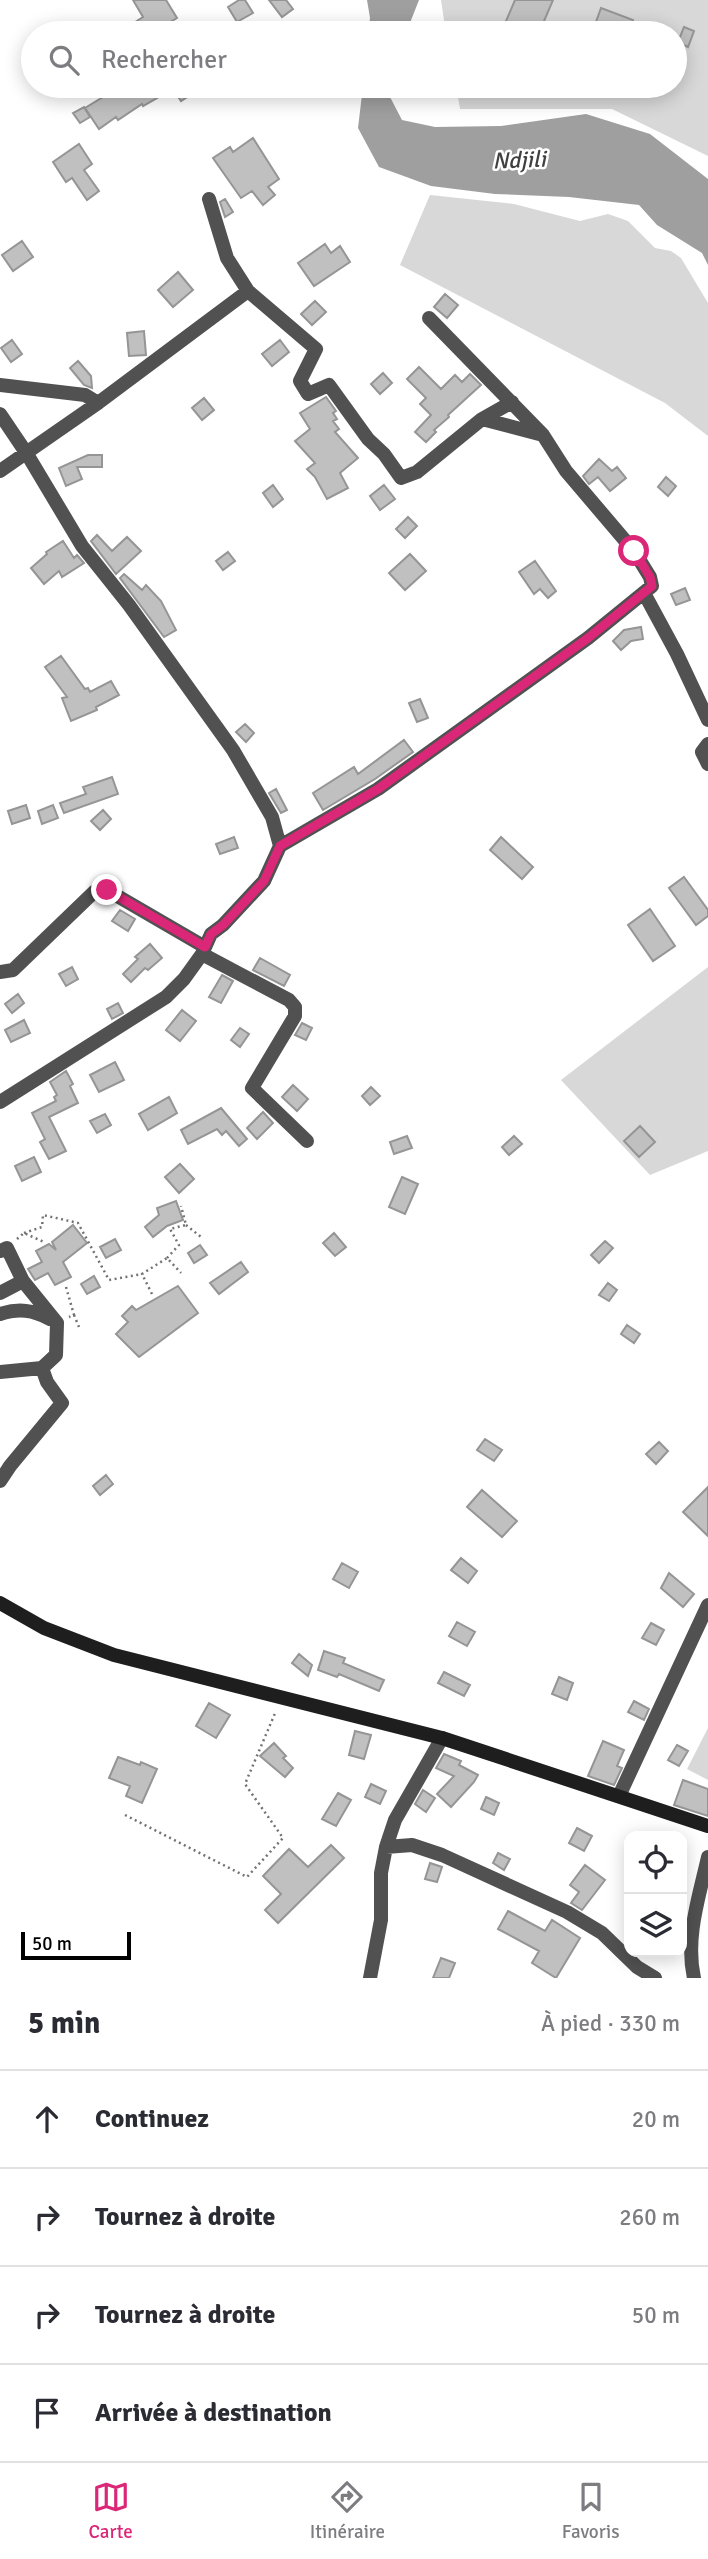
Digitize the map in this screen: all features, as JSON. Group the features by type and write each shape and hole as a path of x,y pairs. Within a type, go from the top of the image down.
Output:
{"street":[{"path":"209,199 227,258 248,291 316,349 300,381 308,394 329,385 368,439 384,454 401,478 417,472 482,419 512,402"},
{"path":"0,471 99,403 248,291"},
{"path":"0,1102 166,997 184,979 204,950 211,934 223,925 264,881 280,846 378,789 588,638 652,586 650,577 634,551 566,471 543,435 429,318"},
{"path":"0,385 85,395 99,403"},
{"path":"0,414 82,546 130,605 233,750 264,800 280,846"},
{"path":"482,419 543,435"},
{"path":"643,593 703,700 708,720"},
{"path":"708,744 702,752 708,764"},
{"path":"0,972 13,970 94,892 107,890 289,1000 295,1007 295,1016 252,1088 307,1141"},
{"path":"0,1372 42,1368 56,1354 57,1323 3,1250"},
{"path":"0,1293 23,1280"},
{"path":"0,1314 33,1310 57,1323"},
{"path":"0,1481 62,1403 47,1382 42,1368"},
{"path":"0,1603 44,1628 114,1654 281,1699 442,1738 708,1826"},
{"path":"619,1796 708,1605"},
{"path":"370,1978 381,1920 381,1873 386,1847 395,1820 442,1738"},
{"path":"386,1847 412,1846 442,1855 567,1912 602,1933 637,1973 655,1978"},
{"path":"694,1978 691,1963 692,1930 708,1857"}],"path":[{"path":"181,1206 186,1225 201,1237"},
{"path":"3,1250 24,1233 42,1227 43,1215 78,1223 109,1280 142,1274 167,1258 179,1245 170,1228 186,1225"},
{"path":"24,1233 44,1242"},
{"path":"167,1258 181,1273"},
{"path":"142,1274 152,1294"},
{"path":"66,1287 79,1327"},
{"path":"57,1323 74,1315"},
{"path":"125,1815 247,1877 282,1838 245,1783 281,1699"}],"shaded area":[{"path":"441,0 708,0 708,156 612,109 460,109 458,98 687,98 687,21 444,21"},
{"path":"430,195 514,204 580,221 608,214 628,221 655,248 671,251 681,258 708,303 708,436 665,403 400,265"},
{"path":"708,967 708,1151 650,1175 561,1080"},
{"path":"708,1728 708,1780 687,1769"}],"water":[{"path":"367,0 419,0 411,21 370,21"},
{"name":"Ndjili","path":"362,98 391,98 402,120 435,127 501,126 586,114 650,134 708,179 708,265 702,253 657,225 639,205 569,197 495,194 431,186 379,167 358,128"}],"building":[{"path":"133,0 166,0 177,18 172,21 137,21 143,17"},
{"path":"239,0 245,0 253,13 236,21 228,7"},
{"path":"269,0 286,0 293,9 282,17"},
{"path":"515,0 553,0 544,21 506,21"},
{"path":"601,8 633,20 633,21 596,21"},
{"path":"687,28 694,31 687,46"},
{"path":"101,98 157,98 143,106 142,104 118,120 116,117 99,129 85,108"},
{"path":"84,107 90,117 80,123 73,113"},
{"path":"253,138 279,179 268,187 275,195 263,205 252,191 241,198 213,158 230,147 233,152"},
{"path":"79,144 92,164 84,170 99,191 87,200 72,178 66,182 53,162"},
{"path":"225,199 233,212 225,217 220,202"},
{"path":"22,241 33,257 13,271 2,255"},
{"path":"325,244 331,253 340,246 350,262 314,286 298,263"},
{"path":"178,272 193,290 173,307 158,290"},
{"path":"445,294 458,305 447,318 434,307"},
{"path":"315,301 326,312 312,325 301,314"},
{"path":"144,331 146,355 129,356 127,333"},
{"path":"12,340 22,354 11,362 1,348"},
{"path":"280,340 289,352 272,366 262,354"},
{"path":"78,361 91,376 92,388 84,385 70,368"},
{"path":"419,367 441,389 455,375 462,382 470,374 481,385 448,415 426,442 415,432 431,415 420,404 426,398 407,379"},
{"path":"383,373 392,383 380,394 371,384"},
{"path":"326,397 336,411 333,413 337,419 333,421 339,429 335,432 358,458 340,473 348,488 327,499 315,477 307,469 315,463 295,441 310,429 300,413"},
{"path":"204,398 214,410 202,420 192,408"},
{"path":"88,455 102,455 102,467 77,467 82,479 66,486 59,468"},
{"path":"599,459 612,471 617,467 626,478 610,491 598,477 589,484 583,476"},
{"path":"666,477 676,486 668,496 658,487"},
{"path":"273,485 283,499 273,507 263,493"},
{"path":"384,485 395,499 380,510 370,496"},
{"path":"408,517 417,526 405,538 396,529"},
{"path":"97,535 112,551 127,537 141,551 116,574 91,541"},
{"path":"63,541 74,558 77,555 84,563 62,577 59,571 44,584 31,568 46,552"},
{"path":"228,552 235,561 223,570 216,561"},
{"path":"410,554 426,571 405,590 389,573"},
{"path":"535,561 556,591 548,598 540,589 534,594 519,572"},
{"path":"124,574 142,590 146,585 161,601 176,630 164,637 120,578"},
{"path":"685,588 690,600 676,605 671,594"},
{"path":"641,627 643,639 631,641 621,650 613,641 624,630"},
{"path":"61,656 85,689 88,688 90,692 111,681 119,695 96,707 97,710 71,721 62,698 67,697 45,667"},
{"path":"420,699 428,718 417,722 409,703"},
{"path":"245,724 254,733 246,742 236,732"},
{"path":"404,740 413,752 375,779 323,810 313,793 354,767 358,774"},
{"path":"112,777 118,794 64,813 60,803 86,794 83,787"},
{"path":"276,789 287,810 281,813 269,793"},
{"path":"26,805 30,818 12,824 8,811"},
{"path":"53,805 58,818 42,824 38,811"},
{"path":"103,810 111,819 100,830 91,821"},
{"path":"234,837 238,848 220,854 216,844"},
{"path":"501,837 533,867 522,879 490,850"},
{"path":"684,877 708,910 708,916 696,925 669,888"},
{"path":"650,909 675,946 653,961 628,925"},
{"path":"120,910 135,919 128,931 112,921"},
{"path":"150,944 162,958 148,970 145,968 131,982 123,974 138,959 135,957"},
{"path":"260,958 290,975 284,986 253,970"},
{"path":"72,967 78,979 66,986 59,974"},
{"path":"222,975 233,981 221,1003 209,997"},
{"path":"18,994 24,1003 12,1013 5,1004"},
{"path":"118,1003 123,1013 112,1019 107,1009"},
{"path":"182,1010 196,1021 180,1041 166,1030"},
{"path":"24,1020 30,1033 11,1042 5,1030"},
{"path":"302,1023 312,1028 306,1040 295,1035"},
{"path":"240,1028 249,1034 240,1047 231,1040"},
{"path":"115,1062 124,1080 99,1092 90,1075"},
{"path":"66,1071 78,1103 49,1117 66,1151 49,1159 40,1142 45,1139 32,1113 56,1101 54,1097 57,1095 50,1082"},
{"path":"293,1085 308,1099 297,1111 282,1097"},
{"path":"371,1087 380,1096 370,1105 362,1096"},
{"path":"169,1097 177,1113 148,1130 139,1114"},
{"path":"221,1108 247,1139 239,1146 226,1131 222,1135 217,1129 188,1144 181,1130"},
{"path":"263,1112 273,1123 257,1139 247,1128"},
{"path":"105,1114 111,1125 97,1133 90,1121"},
{"path":"640,1126 655,1142 639,1157 624,1141"},
{"path":"407,1136 412,1148 394,1154 390,1142"},
{"path":"514,1136 522,1144 509,1155 502,1147"},
{"path":"34,1157 41,1172 22,1181 15,1166"},
{"path":"180,1164 194,1179 179,1193 165,1177"},
{"path":"402,1177 418,1184 405,1214 389,1207"},
{"path":"176,1201 183,1220 167,1226 153,1237 145,1227 159,1215 157,1208"},
{"path":"73,1225 87,1243 63,1262 71,1277 55,1285 48,1273 35,1280 28,1269 42,1262 36,1251 49,1244 56,1250 52,1242"},
{"path":"334,1233 346,1247 335,1256 323,1243"},
{"path":"115,1239 121,1250 106,1258 100,1247"},
{"path":"605,1241 613,1248 599,1263 591,1255"},
{"path":"200,1245 207,1255 194,1263 188,1253"},
{"path":"241,1262 248,1272 219,1294 210,1283"},
{"path":"94,1276 100,1287 87,1294 81,1284"},
{"path":"608,1283 617,1290 609,1301 599,1295"},
{"path":"178,1286 198,1313 139,1357 116,1334 128,1322 122,1316 132,1306 136,1310"},
{"path":"627,1325 640,1334 634,1343 621,1334"},
{"path":"485,1439 502,1450 494,1461 477,1450"},
{"path":"659,1442 668,1451 656,1464 646,1454"},
{"path":"106,1475 113,1484 100,1495 93,1486"},
{"path":"708,1487 708,1536 683,1512"},
{"path":"482,1490 517,1521 502,1537 467,1507"},
{"path":"461,1558 477,1571 468,1583 451,1570"},
{"path":"342,1563 358,1572 349,1588 333,1579"},
{"path":"669,1573 694,1594 683,1607 661,1588"},
{"path":"457,1622 475,1632 467,1646 449,1636"},
{"path":"651,1623 664,1630 656,1645 642,1638"},
{"path":"324,1651 345,1658 343,1663 384,1680 379,1691 339,1674 337,1677 318,1670"},
{"path":"299,1654 312,1665 308,1676 292,1663"},
{"path":"444,1672 470,1685 464,1696 438,1683"},
{"path":"559,1677 573,1683 567,1700 552,1694"},
{"path":"634,1701 649,1709 644,1720 628,1712"},
{"path":"209,1703 230,1715 216,1738 196,1726"},
{"path":"355,1731 371,1735 364,1759 349,1755"},
{"path":"603,1741 624,1750 617,1766 622,1768 614,1785 588,1776"},
{"path":"274,1743 293,1768 285,1777 260,1756"},
{"path":"677,1745 688,1751 679,1766 668,1760"},
{"path":"444,1754 461,1761 459,1765 478,1775 451,1807 437,1794 454,1776 436,1768"},
{"path":"118,1757 157,1769 142,1803 126,1796 130,1786 109,1778"},
{"path":"683,1780 708,1789 708,1816 674,1805"},
{"path":"371,1784 386,1791 380,1804 365,1797"},
{"path":"423,1790 435,1798 426,1812 415,1804"},
{"path":"338,1793 351,1800 336,1826 322,1819"},
{"path":"486,1797 499,1803 494,1815 481,1809"},
{"path":"577,1828 592,1836 584,1851 569,1843"},
{"path":"331,1845 344,1858 278,1923 265,1910 281,1894 263,1876 289,1849 308,1867"},
{"path":"498,1853 510,1859 504,1870 493,1863"},
{"path":"430,1863 442,1867 437,1882 425,1879"},
{"path":"585,1865 605,1880 582,1910 571,1903 579,1892 570,1885"},
{"path":"508,1911 545,1931 552,1920 580,1938 556,1978 532,1963 539,1951 498,1929"},
{"path":"441,1958 455,1963 449,1978 433,1978"}],"route":[{"path":"107,890 205,947 211,934 251,897 264,881 280,846 378,789 588,638 652,586 650,577 634,551"}]}
